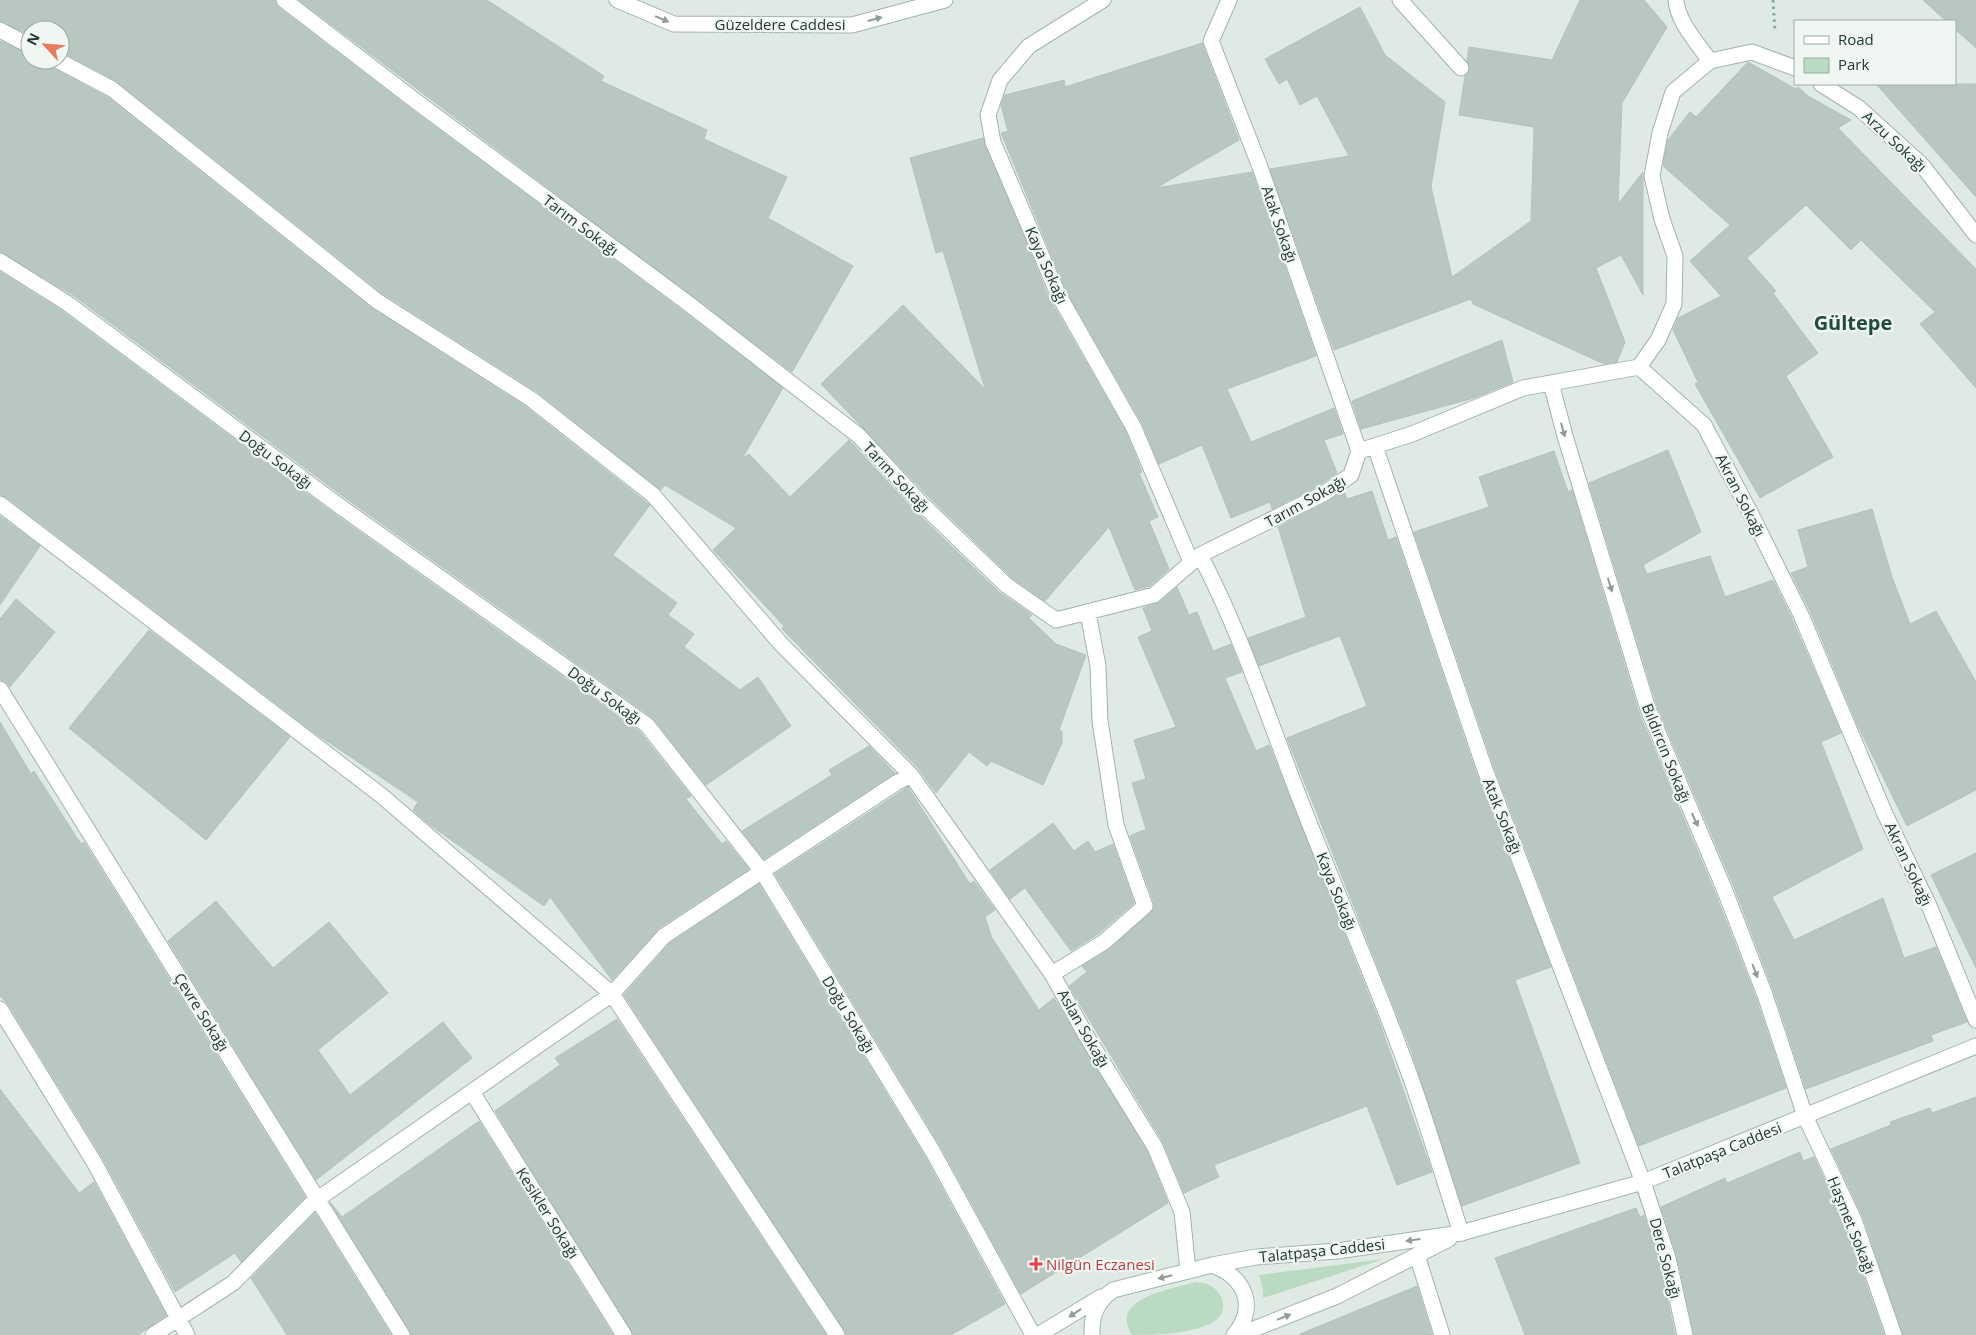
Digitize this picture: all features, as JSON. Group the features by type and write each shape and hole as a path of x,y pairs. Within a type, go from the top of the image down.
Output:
{"street":[{"name":"Tarım Sokağı","path":"284,0 417,102 499,161 581,226 689,304 859,436 921,503 1006,585 1056,620 1154,595 1196,558 1330,489 1351,475 1359,452"},
{"name":"Güzeldere Caddesi","path":"617,0 674,24 833,25 852,25 945,0"},
{"name":"Kaya Sokağı","path":"1103,0 1029,46 1000,80 988,115 993,142 1058,294 1134,428 1196,558 1225,603 1254,673 1301,802 1415,1089 1461,1233"},
{"name":"Atak Sokağı","path":"1230,0 1211,41 1260,167 1359,452"},
{"path":"1400,0 1461,68"},
{"path":"1676,0 1676,6 1690,32 1710,61"},
{"path":"0,30 20,41"},
{"path":"1359,452 1412,434 1523,388 1639,367 1658,340 1674,304 1675,256 1662,219 1652,176 1660,133 1673,92 1710,61 1752,52 1794,68"},
{"path":"70,67 112,89 377,302 531,399 653,495 781,644 912,776 1052,974"},
{"name":"Arzu Sokağı","path":"1823,85 1859,108 1922,164 1976,235"},
{"name":"Doğu Sokağı","path":"0,261 67,303 334,502 647,725 762,871 933,1152 1033,1335"},
{"name":"Akran Sokağı","path":"1639,367 1704,425 1751,514 1802,615 1885,814 1930,908 1976,1020"},
{"name":"Bıldırcın Sokağı","path":"1551,382 1565,436 1648,709 1728,900 1765,995 1805,1116"},
{"name":"Atak Sokağı","path":"1375,446 1484,767 1643,1182"},
{"path":"0,504 382,796 612,994 837,1335"},
{"name":"Aslan Sokağı","path":"1088,613 1098,666 1100,721 1116,825 1145,906 1104,942 1052,974 1087,1037 1155,1147 1182,1212 1188,1271"},
{"name":"Çevre Sokağı","path":"0,690 402,1335"},
{"path":"153,1335 233,1283 318,1198 612,994 664,936 896,783 912,776"},
{"path":"0,1010 94,1162 187,1335"},
{"name":"Talatpaşa Caddesi","path":"1113,1290 1212,1265 1256,1257 1337,1251 1461,1233 1643,1182 1976,1046"},
{"name":"Kesikler Sokağı","path":"472,1092 624,1335"},
{"name":"Haşmet Sokağı","path":"1805,1116 1854,1220 1894,1335"},
{"name":"Dere Sokağı","path":"1643,1182 1668,1258 1685,1335"},
{"name":"Talatpaşa Caddesi","path":"1239,1335 1337,1296 1461,1233"},
{"path":"1417,1255 1442,1335"},
{"path":"1212,1265 1225,1270 1236,1278 1243,1290 1246,1303 1245,1316 1234,1335"},
{"path":"1038,1335 1113,1290"},
{"path":"1092,1335 1091,1323 1095,1310 1102,1298 1113,1290"}],"green space":[{"path":"1384,1259 1263,1298 1263,1289 1259,1275"},
{"path":"1196,1282 1211,1286 1219,1293 1223,1310 1217,1319 1206,1326 1191,1330 1174,1333 1132,1335 1127,1322 1128,1312 1135,1304 1159,1292"}],"building":[{"path":"0,0 275,0 278,7 411,109 683,311 783,388 742,459 749,454 790,497 849,440 914,510 999,592 1032,615 1029,618 1056,644 1086,655 1059,730 1062,732 1062,743 1043,785 991,761 987,766 969,752 936,793 918,768 782,629 784,626 713,550 736,528 665,485 661,490 536,391 382,293 118,82 70,56 70,20 20,20 20,30 0,21"},
{"path":"299,0 487,0 604,76 601,81 707,130 704,139 787,177 768,218 853,266 792,372"},
{"path":"1580,0 1644,0 1667,27 1622,103 1618,204 1643,172 1643,295 1621,255 1596,268 1625,342 1617,362 1604,364 1473,304 1471,299 1334,350 1270,169 1349,156 1317,96 1300,105 1287,79 1279,84 1265,59 1360,7 1385,55 1445,102 1431,187 1452,277 1531,221 1534,127 1459,115 1465,76 1470,70 1467,61 1469,47 1552,60"},
{"path":"1923,0 1976,0 1976,48 1956,30 1956,20 1945,20"},
{"path":"0,41 20,50 20,70 57,70 107,97 371,308 526,407 650,505 613,555 677,603 668,615 694,634 684,647 740,690 758,677 791,726 706,785 652,717 340,494 73,295 0,252"},
{"path":"1202,43 1239,140 1156,188 1252,172 1316,356 1227,389 1251,442 1334,408 1343,434 1324,440 1337,473 1318,486 1272,509 1270,502 1231,518 1202,445 1159,464 1142,423 1066,290 1001,133 1008,131 1001,105 1005,95 1064,80 1065,87"},
{"path":"1748,62 1796,89 1798,87 1808,96 1851,120 1838,128 1976,269 1976,388 1920,324 1935,312 1861,240 1851,250 1806,205 1747,258 1776,291 1773,293 1818,353 1786,376 1833,457 1760,498 1695,384 1698,382 1673,330 1678,318 1721,296 1690,261 1730,225 1663,166 1668,140 1690,112 1696,117"},
{"path":"1976,84 1976,197 1877,85"},
{"path":"983,138 1049,298 1126,432 1142,472 1139,473 1158,517 1149,521 1169,569 1150,586 1135,590 1109,527 1045,601 1012,578 928,496 821,384 903,305 985,389 943,251 936,253 910,158"},
{"path":"0,272 62,311 329,510 640,732 691,796 686,799 722,844 726,841 749,869 659,928 612,980 550,897 544,906 430,825 413,810 418,802 316,734 6,497 0,495"},
{"path":"1502,340 1513,382 1474,398 1361,429 1352,401"},
{"path":"1668,450 1701,532 1643,565 1647,574 1710,556 1725,597 1773,580 1792,619 1841,733 1821,742 1863,849 1772,897 1794,940 1883,898 1904,958 1936,947 1967,1022 1931,1035 1933,1041 1806,1089 1774,992 1734,887 1657,706 1589,483"},
{"path":"1554,451 1568,492 1572,490 1639,713 1716,895 1756,998 1786,1088 1639,1146 1493,764 1414,532 1489,507 1479,477"},
{"path":"1344,491 1347,499 1372,491 1388,540 1396,537 1475,770 1551,967 1515,980 1580,1163 1462,1206 1411,1050 1287,738 1367,706 1340,636 1259,666 1248,638 1306,617 1278,527 1327,502"},
{"path":"1872,509 1892,577 1910,624 1936,611 1976,682 1976,790 1907,826 1858,726 1810,611 1791,573 1808,567 1798,530"},
{"path":"0,516 40,546 0,605"},
{"path":"1177,587 1189,615 1197,612 1213,651 1231,644 1242,672 1225,678 1256,751 1269,745 1379,1021 1432,1172 1397,1185 1367,1106 1214,1165 1219,1177 1184,1193 1163,1142 1069,986 1087,972 1082,966 1110,949 1154,909 1154,903 1130,836 1146,829 1132,783 1146,779 1134,740 1176,727 1138,637 1152,631 1143,608 1160,602"},
{"path":"16,599 55,632 10,687 5,681 0,680 0,619"},
{"path":"149,630 290,737 206,840 69,728"},
{"path":"0,722 31,774 34,771 81,844 84,842 305,1197 241,1262 235,1253 175,1292 102,1157 8,1004 0,996"},
{"path":"869,746 895,773 764,859 742,831 832,775 829,770"},
{"path":"908,787 970,884 974,881 995,910 985,917 992,938 1039,1010 1054,998 1147,1151 1168,1203 1021,1294 941,1147 775,874"},
{"path":"1053,823 1074,851 1088,841 1095,852 1113,844 1134,903 1098,934 1071,951 1025,888 1010,899 990,870"},
{"path":"1976,853 1976,968 1931,875"},
{"path":"759,884 925,1157 1005,1304 951,1335 846,1335 624,995 670,943"},
{"path":"216,901 273,968 329,922 388,993 318,1050 350,1095 443,1022 472,1058 316,1180 168,941"},
{"path":"617,1019 826,1335 633,1335 495,1111 560,1065 555,1058"},
{"path":"0,1089 79,1193 94,1182 166,1315 138,1335 0,1335"},
{"path":"1976,1097 1976,1335 1903,1335 1863,1217 1831,1149 1891,1125 1890,1122 1930,1108 1932,1113"},
{"path":"479,1121 613,1335 411,1335 330,1202 342,1217"},
{"path":"1800,1152 1803,1161 1814,1157 1845,1224 1884,1335 1694,1335 1677,1256 1661,1207 1725,1178 1727,1183"},
{"path":"1636,1208 1640,1217 1644,1215 1659,1260 1675,1335 1525,1335 1495,1258"},
{"path":"315,1213 391,1335 287,1335 251,1278"},
{"path":"1417,1286 1432,1335 1300,1335 1300,1334"}],"place":[{"name":"Nilgün Eczanesi","path":"1036,1264"}],"district":[{"name":"Gültepe","path":"1853,322"}]}
